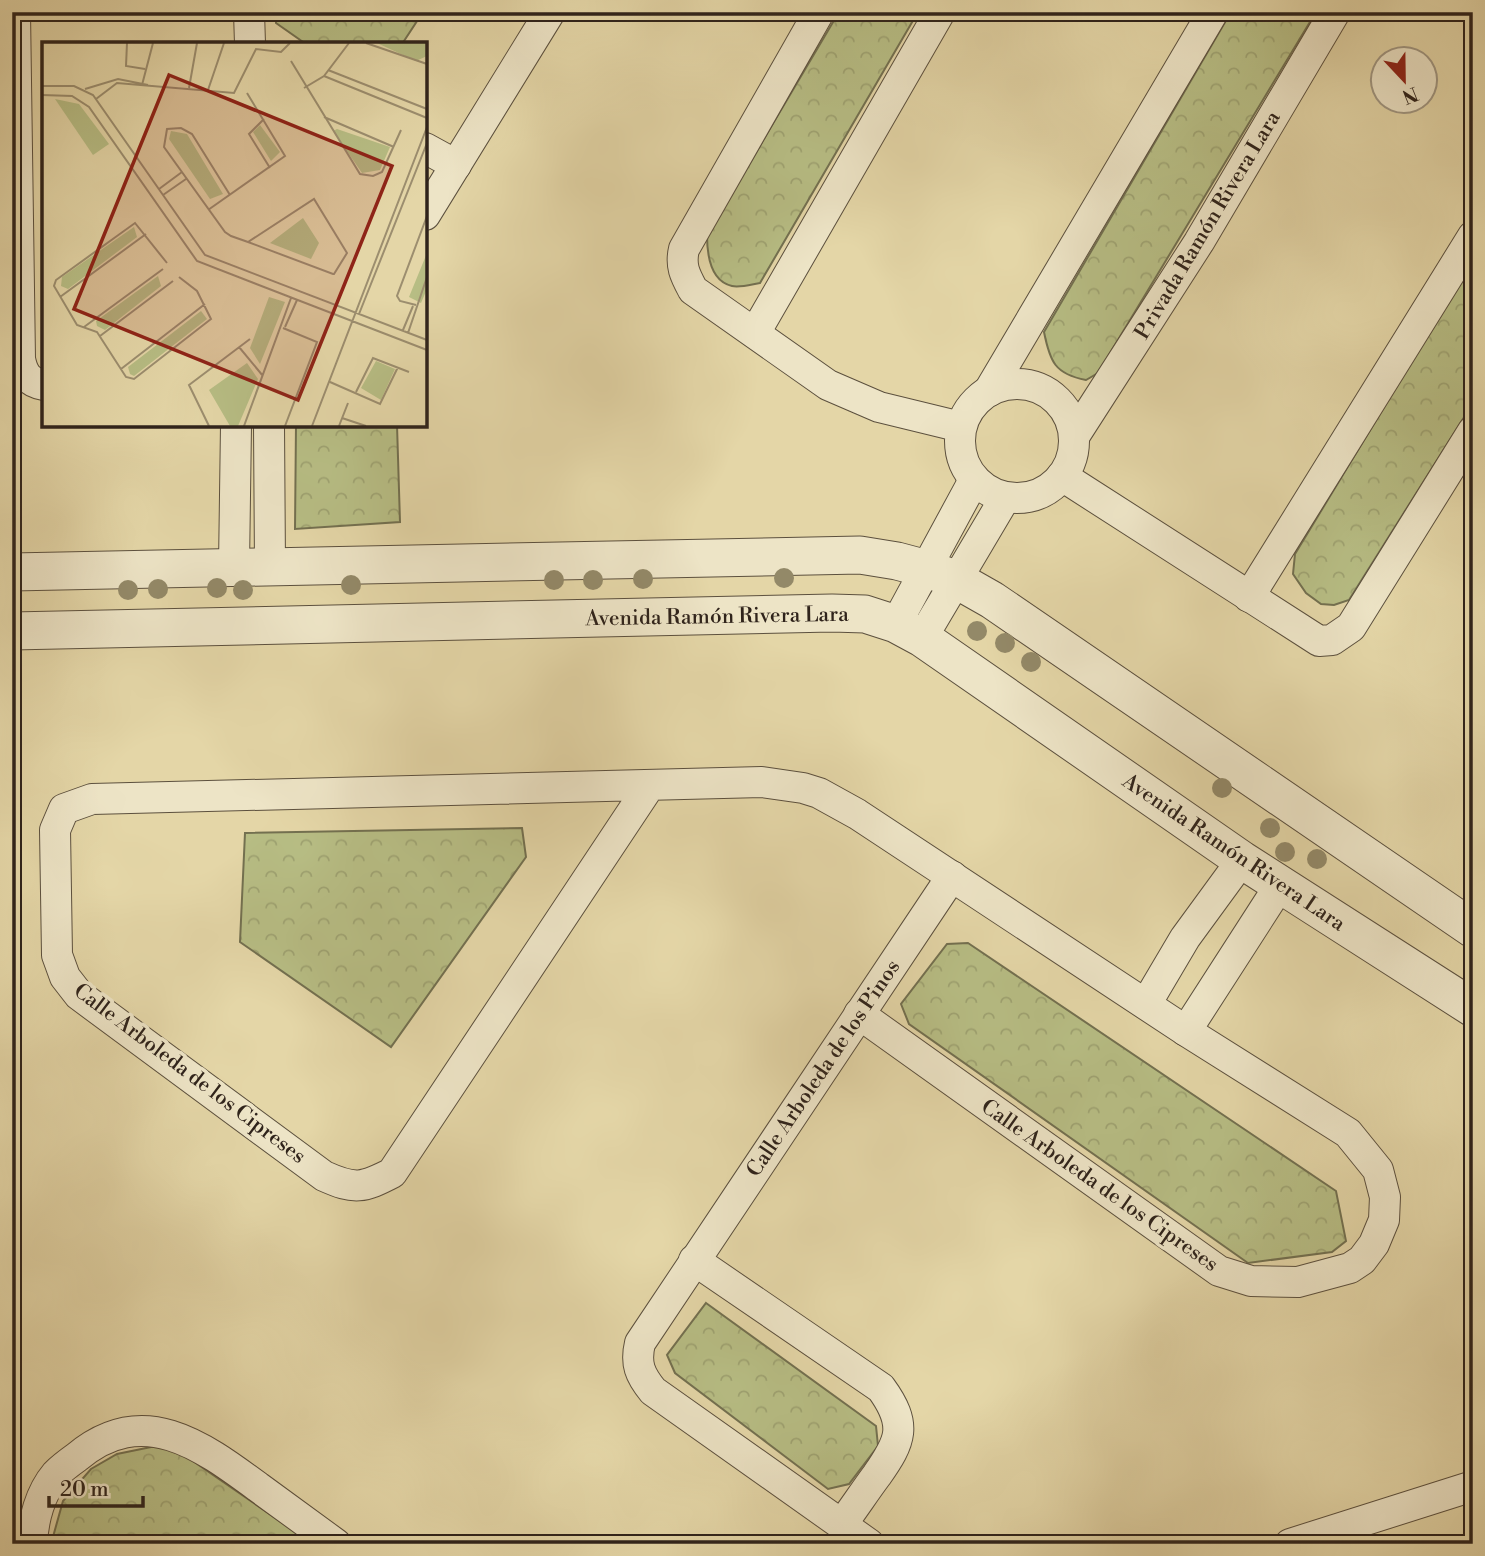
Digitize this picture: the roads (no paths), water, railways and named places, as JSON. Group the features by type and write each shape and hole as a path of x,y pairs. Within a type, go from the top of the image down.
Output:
{"street":[{"path":"15,12 20,359 27,379 42,384"},
{"path":"249,12 250,42"},
{"path":"427,212 551,12"},
{"path":"819,12 684,249 681,262 685,275 693,290 828,385 879,407 961,427"},
{"path":"755,333 940,12"},
{"path":"989,391 1004,385 1035,387 1049,394 1065,411 1074,435 1070,463 1051,487 1037,495 1005,498 988,491 974,480 961,455 961,427 972,406 989,391 1213,12"},
{"name":"Privada Ramón Rivera Lara","path":"1074,435 1199,242 1335,12"},
{"path":"427,149 456,165"},
{"path":"1249,597 1473,236"},
{"path":"233,566 236,427"},
{"path":"269,427 270,566"},
{"path":"1062,476 1319,641 1341,635 1352,626 1473,431"},
{"path":"909,631 941,574 974,480"},
{"path":"941,574 1005,498"},
{"path":"12,572 860,555 941,574 1003,608 1473,929"},
{"name":"Avenida Ramón Rivera Lara","path":"12,631 865,614 909,631 1280,886 1473,1008"},
{"name":"Calle Arboleda de los Cipreses","path":"650,785 392,1172 370,1184 346,1186 324,1175 79,995 65,977 57,955 55,830 64,809 80,801 92,799 762,782 803,788 819,793 857,814 1186,1031 1348,1133 1378,1170 1385,1197 1384,1220 1374,1244 1362,1260 1350,1268 1298,1282 1251,1281 1219,1271 859,1014"},
{"path":"1146,1004 1185,939 1242,860"},
{"name":"Calle Arboleda de los Pinos","path":"869,1544 653,1391 643,1379 637,1365 640,1343 952,876"},
{"path":"1186,1031 1280,886"},
{"path":"694,1260 881,1388 892,1403 897,1416 895,1449 842,1524"},
{"path":"32,1544 35,1519 42,1497 56,1474 84,1451 117,1435 140,1431 167,1434 194,1443 336,1544"},
{"path":"1290,1544 1345,1536 1473,1486"}]}
